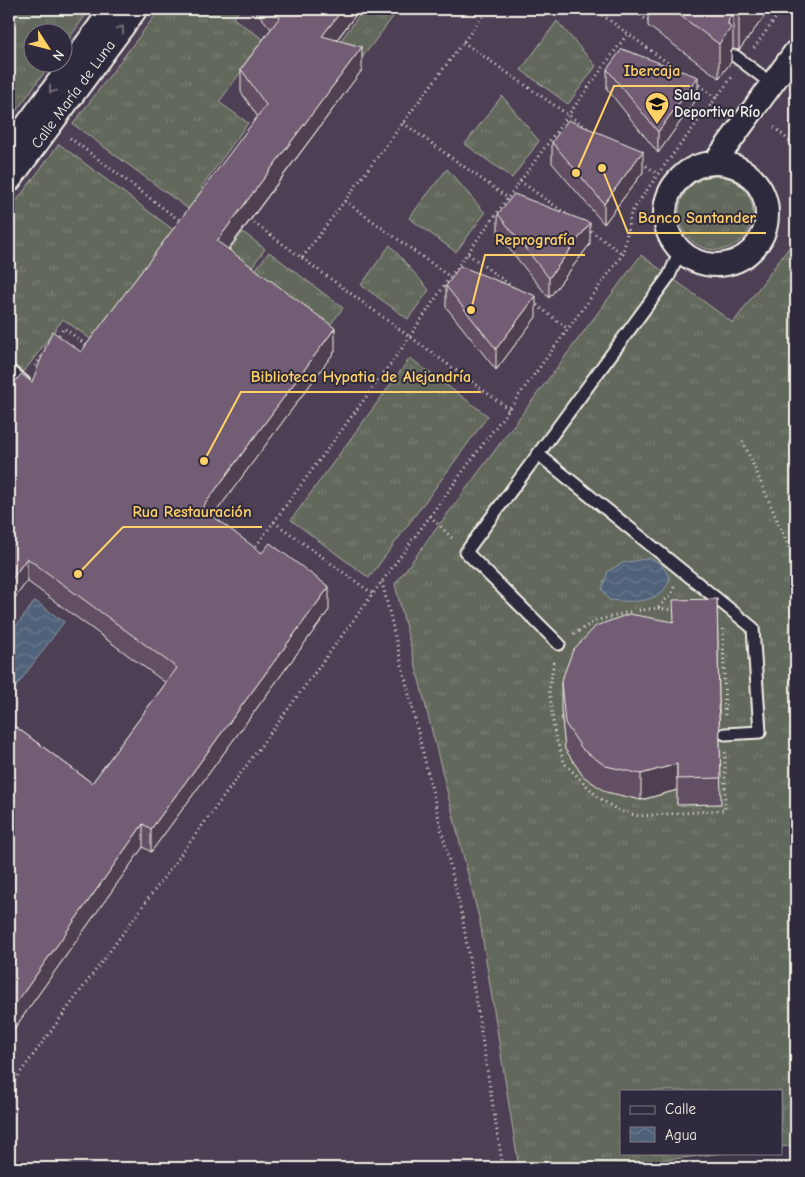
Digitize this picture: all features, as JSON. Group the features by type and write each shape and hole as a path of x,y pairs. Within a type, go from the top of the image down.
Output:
{"street":[{"name":"Calle María de Luna","path":"9,148 112,9"},
{"name":"Calle María de Luna","path":"9,181 136,9"},
{"path":"715,162 796,51"},
{"path":"739,129 736,148 739,168"},
{"path":"715,162 727,163 739,168 753,178 763,193 768,210 766,228 758,244 746,256 729,264 712,266 695,261 680,251 670,237 665,221 665,204 668,196 683,174 697,166 715,162"}],"lane":[{"path":"735,56 772,84"},
{"path":"560,644 466,552 669,276 680,251"},
{"path":"9,370 24,382"},
{"path":"538,454 753,628 760,732 725,734"}],"path":[{"path":"302,258 488,9"},
{"path":"594,9 684,75"},
{"path":"632,9 648,20 653,15"},
{"path":"249,556 628,33"},
{"path":"463,42 594,132"},
{"path":"9,1088 623,254 631,213 716,98 692,80"},
{"path":"403,123 508,198"},
{"path":"51,124 183,223"},
{"path":"773,128 796,147"},
{"path":"634,158 658,174"},
{"path":"520,181 576,220"},
{"path":"345,201 450,277"},
{"path":"250,220 509,409"},
{"path":"583,226 623,254"},
{"path":"468,254 522,294"},
{"path":"530,300 568,328"},
{"path":"52,344 64,328 91,348"},
{"path":"24,382 47,351"},
{"path":"743,441 796,564"},
{"path":"430,516 466,552"},
{"path":"274,522 373,594"},
{"path":"658,608 672,593 679,568"},
{"path":"382,581 462,915 503,1168"},
{"path":"686,612 658,608 633,611 595,620 560,644 552,667 549,690 555,736 565,764 599,798 619,811 639,816 725,810 724,627"},
{"path":"742,1168 796,1162"}],"shaded area":[{"path":"9,9 796,9 796,1145 782,1147 782,1090 620,1090 620,1154 715,1154 596,1168 9,1168"}],"green space":[{"path":"9,9 90,9 72,34 72,22 22,22 22,72 44,72 9,121"},
{"path":"160,9 240,9 233,18 264,40 219,102 248,123 201,188 206,192 191,211 73,124"},
{"path":"364,9 399,9 358,63 336,47"},
{"path":"557,21 596,66 568,104 521,70"},
{"path":"502,96 539,141 512,178 465,144"},
{"path":"59,144 176,232 93,341 63,319 23,373 9,362 9,211"},
{"path":"447,169 485,213 456,252 409,218"},
{"path":"716,176 730,179 742,187 750,199 753,213 750,227 742,239 730,247 716,250 702,247 690,239 682,227 679,213 682,199 690,187 702,179"},
{"path":"243,232 265,249 243,279 220,262"},
{"path":"796,238 796,1145 782,1147 782,1090 620,1090 620,1154 715,1154 596,1168 519,1168 480,922 395,584 641,255 733,323","holes":["573,676 721,804 677,804 677,790 641,800 606,792 583,776 565,749 561,708"]},
{"path":"390,245 429,290 408,319 361,285"},
{"path":"269,252 343,308 321,337 246,282"},
{"path":"410,358 488,416 369,578 291,520"}],"water":[{"path":"650,558 662,565 670,578 661,593 646,600 609,600 602,589 608,571 623,563"},
{"path":"35,601 64,622 9,696 9,636"}],"building":[{"path":"273,9 343,9 322,36 362,47 217,241 335,328 202,508 262,553 270,543 329,587 151,829 143,824 9,1013 9,769 15,760 9,756 9,722 92,783 177,668 27,558 9,583 9,390 21,374 32,382 52,331 81,352 266,105 241,69 280,17"},
{"path":"671,9 745,9 739,16 733,15 729,18 728,24 731,28 719,44"},
{"path":"622,49 698,77 658,132 607,69"},
{"path":"568,120 643,151 604,204 552,142"},
{"path":"514,194 590,223 549,278 498,214"},
{"path":"460,266 536,296 496,349 446,286"},
{"path":"717,599 721,778 677,779 677,764 641,774 606,766 583,750 565,723 561,682 573,650 596,626 629,614 674,622 673,600"}],"place":[{"name":"Sala Deportiva Río","path":"657,125"},
{"name":"Banco Santander","path":"602,168"},
{"name":"Ibercaja","path":"576,173"},
{"name":"Reprografía","path":"471,310"},
{"name":"Biblioteca Hypatia de Alejandría","path":"204,461"},
{"name":"Rua Restauración","path":"78,574"}]}
